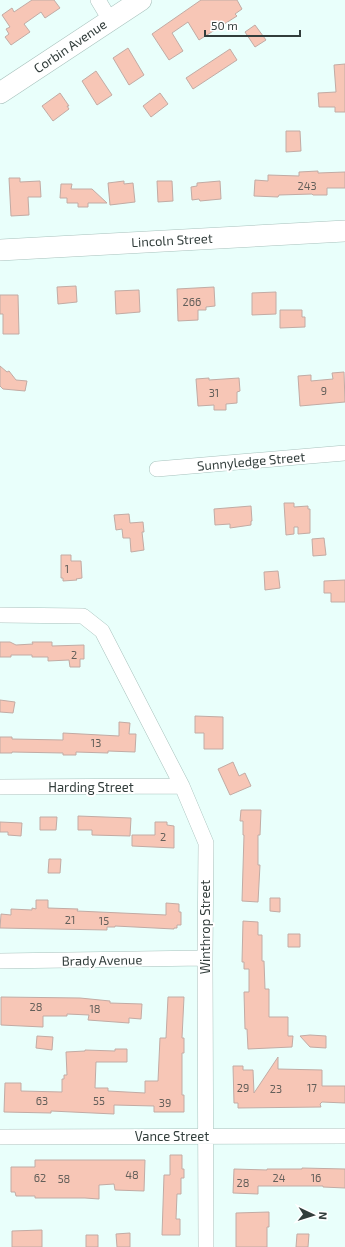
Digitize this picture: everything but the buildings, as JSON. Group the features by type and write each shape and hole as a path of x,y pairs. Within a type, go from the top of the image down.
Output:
{"street":[{"path":"98,0 110,20"},
{"name":"Corbin Avenue","path":"0,93 141,0"},
{"name":"Lincoln Street","path":"0,250 345,231"},
{"name":"Sunnyledge Street","path":"157,469 345,453"},
{"name":"Winthrop Street","path":"0,615 82,616 102,631 182,786 206,843 206,1247"},
{"name":"Harding Street","path":"0,787 182,786"},
{"name":"Brady Avenue","path":"0,961 205,958"},
{"name":"Vance Street","path":"0,1137 345,1136"}]}
